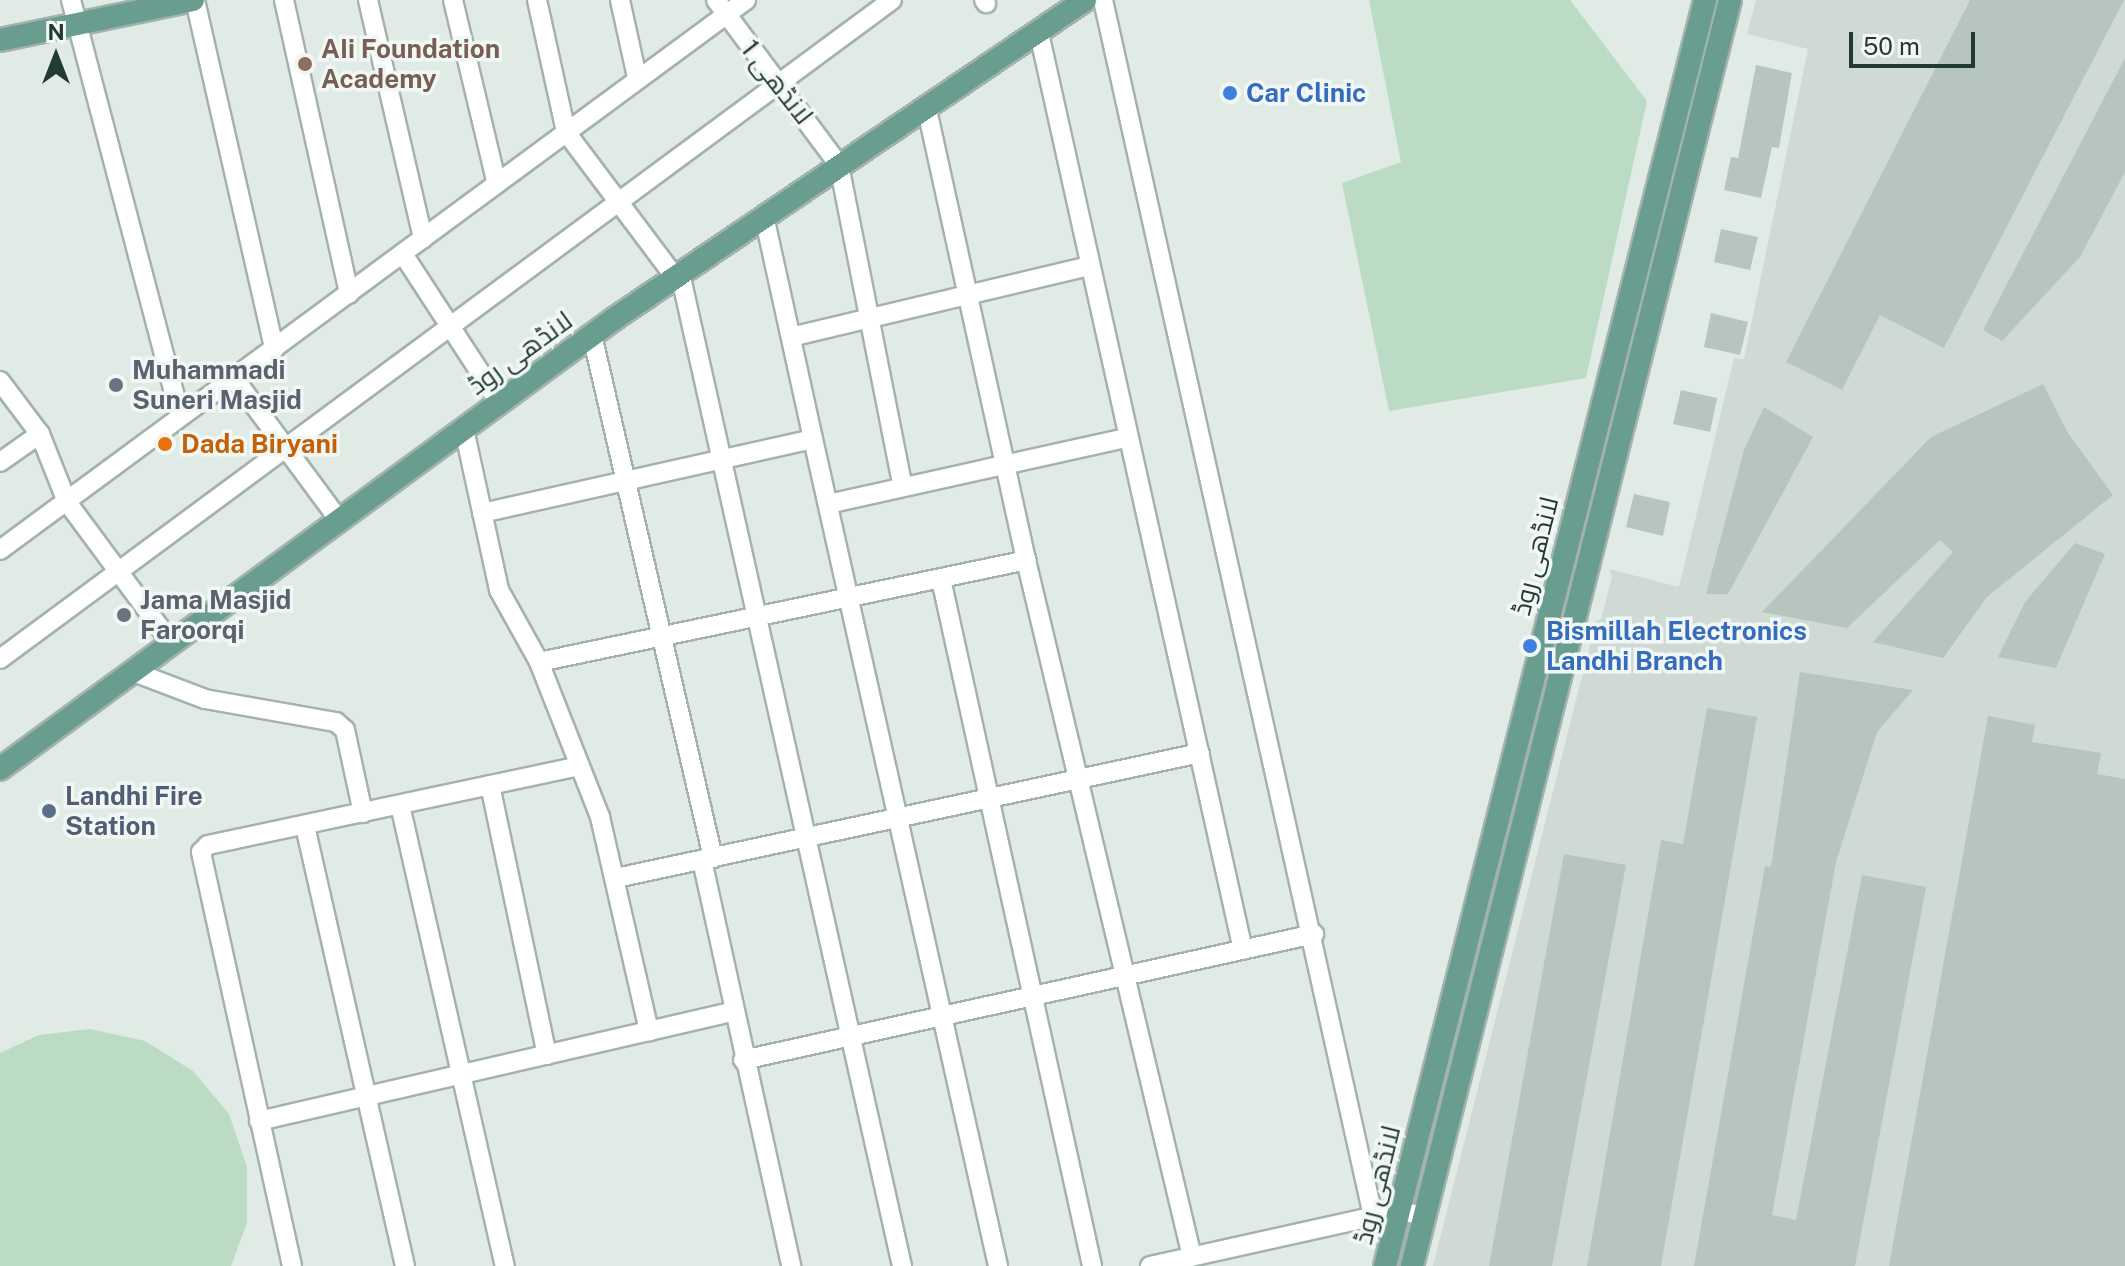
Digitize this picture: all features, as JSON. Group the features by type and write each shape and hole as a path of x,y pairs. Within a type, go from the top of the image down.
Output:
{"main road":[{"path":"0,40 159,4 194,0"},
{"name":"لانڈھی روڈ","path":"2,763 134,672 592,335 1085,0"},
{"name":"لانڈھی روڈ","path":"1385,1266 1705,0"},
{"name":"لانڈھی روڈ","path":"1412,1266 1730,0"},
{"path":"1685,77 1696,85 1709,82"},
{"path":"1677,110 1689,104 1701,117"},
{"path":"1564,557 1570,571 1588,566"},
{"path":"1547,624 1560,615 1573,625"},
{"path":"1474,912 1499,919"}],"street":[{"path":"71,0 180,416"},
{"path":"194,0 274,349"},
{"path":"284,0 349,294"},
{"path":"368,0 423,239"},
{"path":"453,0 497,184"},
{"path":"537,0 566,132 678,275 848,1038 902,1266"},
{"path":"620,0 637,77"},
{"name":"لانڈھی 1","path":"716,0 839,165"},
{"path":"0,550 403,254 637,77 746,0"},
{"path":"0,659 892,0"},
{"path":"1103,0 1314,934 1373,1216"},
{"path":"1039,33 1126,438 1243,950"},
{"path":"926,107 1026,560 1192,1257"},
{"path":"839,165 903,487"},
{"path":"764,216 894,818 998,1266"},
{"path":"403,254 500,403"},
{"path":"791,337 1089,266"},
{"path":"592,335 662,641 707,859 732,1012 791,1266"},
{"path":"234,378 340,521"},
{"path":"0,381 40,434 67,502 172,644"},
{"path":"464,429 499,590 539,662 580,766 616,878 649,1031"},
{"path":"0,462 40,434"},
{"path":"828,504 1126,438"},
{"path":"482,513 813,439"},
{"path":"539,662 662,641 1026,560"},
{"path":"941,579 1030,996 1092,1266"},
{"path":"134,672 205,699 336,722 345,730 363,813"},
{"path":"616,878 1200,753"},
{"path":"292,1266 201,852 208,845 580,766"},
{"path":"490,785 547,1055"},
{"path":"400,805 459,1075 505,1266"},
{"path":"305,826 405,1266"},
{"path":"743,1060 1314,934"},
{"path":"259,1121 732,1012"},
{"path":"1150,1266 1399,1211 1424,1216"}],"shaded area":[{"path":"1756,0 2125,0 2125,1266 1433,1266 1596,621 1601,619 1612,577 1609,569 1679,587 1734,358 1744,359 1808,49 1747,34"}],"green space":[{"path":"1369,0 1570,0 1647,101 1586,378 1389,411 1342,183 1401,162"},
{"path":"90,1029 145,1041 193,1071 229,1114 247,1167 247,1223 231,1266 0,1266 0,1053 39,1035"}],"building":[{"path":"1970,0 2124,0 1944,348 1880,315 1842,390 1786,362"},
{"path":"2125,58 2125,172 2080,257 2002,341 1983,330"},
{"path":"1756,65 1792,73 1779,148 1772,147 1761,198 1724,190 1731,157 1738,158"},
{"path":"1721,229 1758,237 1750,270 1714,262"},
{"path":"1711,313 1748,322 1740,355 1704,347"},
{"path":"2043,384 2068,433 2113,495 1987,597 1943,658 1873,642 1953,552 1940,540 1847,628 1762,612 1931,437"},
{"path":"1681,390 1717,398 1710,432 1673,424"},
{"path":"1764,407 1813,437 1728,594 1706,594 1744,450"},
{"path":"1634,494 1670,502 1663,536 1626,527"},
{"path":"2075,543 2105,554 2056,668 1998,657 2025,602"},
{"path":"1800,672 1913,690 1877,732 1836,862 1772,1215 1796,1220 1862,875 1926,887 1855,1266 1694,1266 1765,866 1771,867"},
{"path":"1707,708 1757,717 1661,1266 1587,1266 1661,840 1683,844"},
{"path":"1988,716 2035,725 2032,742 2101,753 2097,774 2125,779 2125,1266 1889,1266"},
{"path":"1564,854 1626,865 1552,1266 1489,1266"}],"place":[{"name":"AIi Foundation Academy","path":"305,64"},
{"name":"Car Clinic","path":"1230,93"},
{"name":"Muhammadi Suneri Masjid","path":"116,385"},
{"name":"Dada Biryani","path":"165,444"},
{"name":"Jama Masjid Faroorqi","path":"124,615"},
{"name":"Bismillah Electronics Landhi Branch","path":"1530,646"},
{"name":"Landhi Fire Station","path":"49,811"}]}
